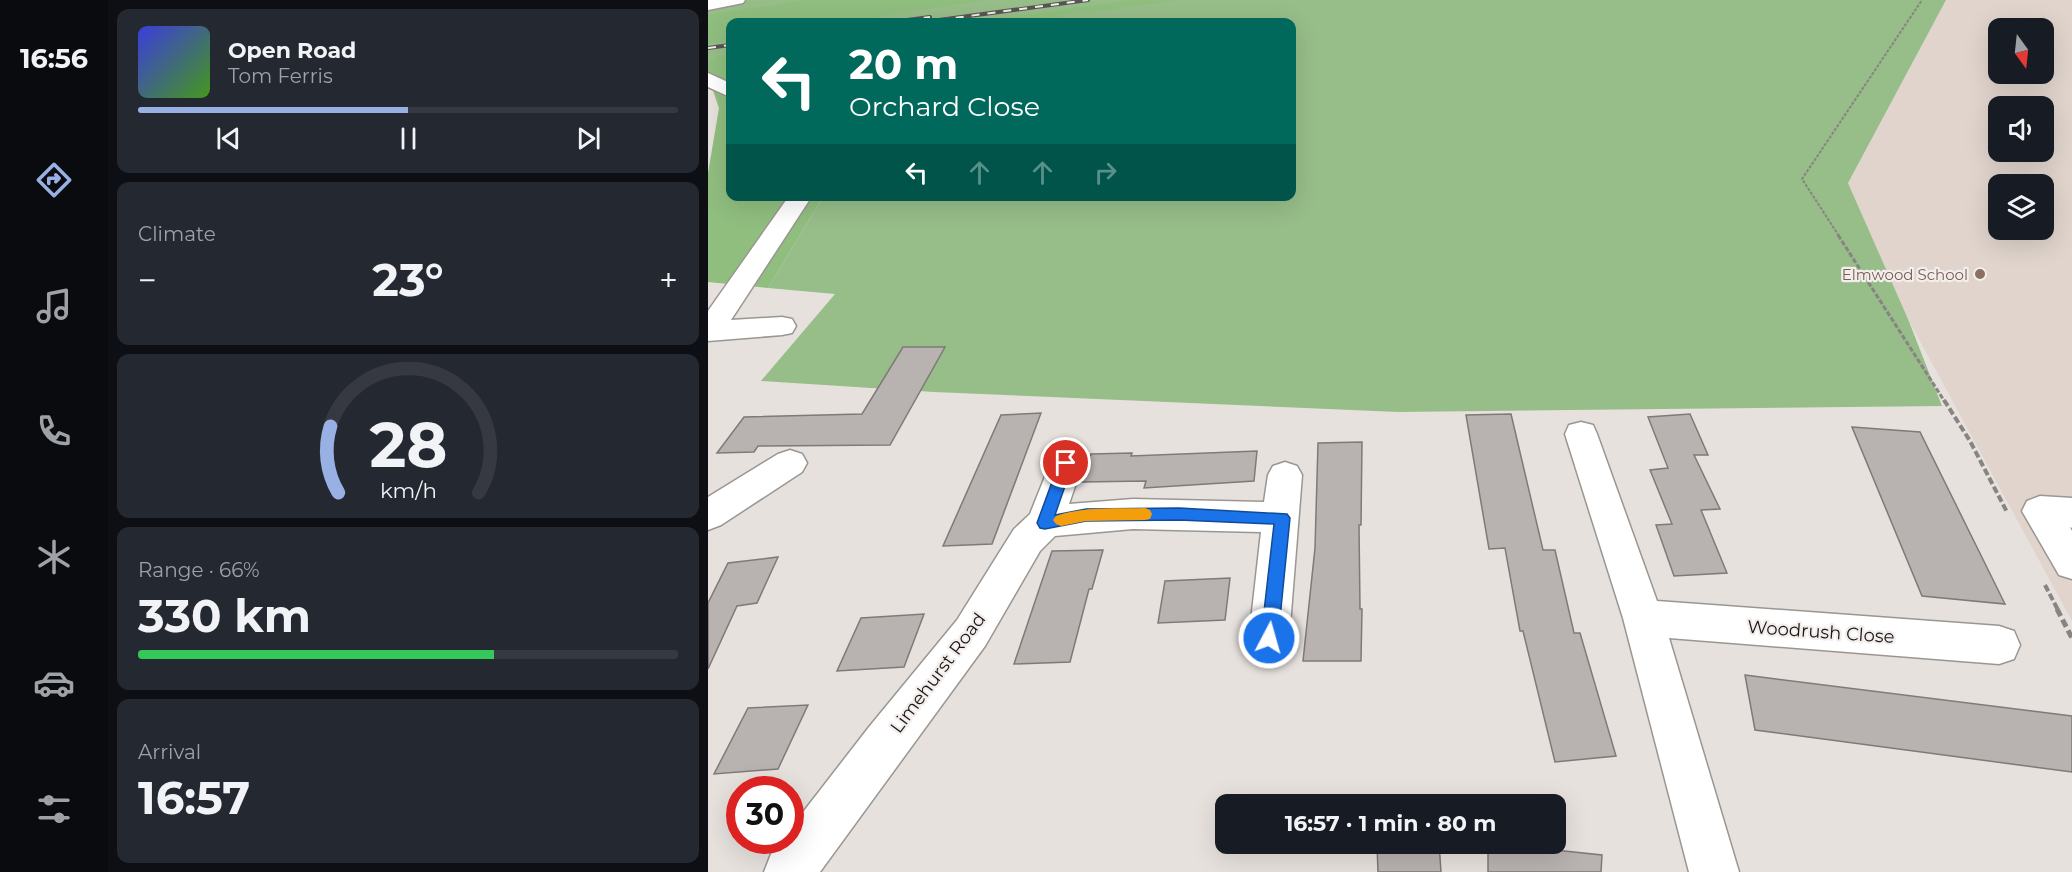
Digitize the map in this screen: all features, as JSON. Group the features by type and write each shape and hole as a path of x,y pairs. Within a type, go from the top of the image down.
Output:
{"street":[{"path":"708,5 737,0"},
{"path":"708,79 726,89"},
{"path":"709,331 798,201"},
{"path":"709,331 782,326"},
{"path":"1581,434 1643,618 1714,872"},
{"path":"708,515 790,463"},
{"name":"Limehurst Road","path":"789,872 971,633 1027,540 1045,523 1066,463"},
{"path":"1269,638 1285,475"},
{"path":"2072,513 2040,511 2072,563"},
{"path":"1045,523 1086,515 1179,514 1282,518"},
{"name":"Woodrush Close","path":"1643,618 1999,645"}],"path":[{"path":"1922,0 1802,179 1970,441"}],"shaded area":[{"name":"Elmwood School","path":"1946,0 2072,0 2072,621 1908,319 1848,183"}],"green space":[{"path":"708,0 1946,0 1848,183 1908,319 1942,406 1398,412 934,392 761,381 835,294 768,288 821,201 1296,201 1296,18 726,18 726,81 708,76"},
{"path":"805,0 986,0 869,18 726,18 726,41 708,44 708,15"},
{"path":"1133,0 1178,0 1049,18 1000,18"},
{"path":"726,56 726,201 821,201 768,288 708,282 708,173 719,108 708,76 708,63 719,57"}],"building":[{"path":"903,347 945,347 890,445 758,446 754,452 717,453 744,417 862,414"},
{"path":"1041,413 992,544 943,546 1001,415"},
{"path":"1511,414 1543,550 1555,550 1574,633 1580,633 1616,756 1555,762 1523,631 1520,631 1505,548 1489,549 1466,415"},
{"path":"1690,414 1708,455 1694,455 1720,509 1701,510 1727,573 1674,576 1656,525 1672,524 1650,470 1668,468 1648,417"},
{"path":"1852,427 1920,432 2005,604 1922,596"},
{"path":"1362,442 1361,525 1359,525 1361,661 1303,661 1315,548 1318,443"},
{"path":"1257,451 1254,481 1144,488 1146,481 1082,482 1091,454 1132,453 1131,456"},
{"path":"1103,550 1092,589 1089,589 1070,662 1014,664 1052,551"},
{"path":"778,557 757,603 737,606 708,669 708,603 728,563"},
{"path":"1230,578 1225,620 1158,623 1165,581"},
{"path":"924,614 904,667 837,671 861,618"},
{"path":"1745,675 2072,716 2072,772 1755,730"},
{"path":"808,705 778,769 714,774 748,708"},
{"path":"1566,851 1602,855 1601,872 1488,872 1488,854 1566,854"},
{"path":"1377,854 1440,854 1441,872 1378,872"}],"railway":[{"path":"954,18 1088,0"},
{"path":"922,18 930,17"},
{"path":"708,48 726,46"}],"slow traffic":[{"path":"1061,520 1086,515 1145,514"}],"place":[{"name":"Elmwood School","path":"1980,274"}],"route":[{"path":"1066,463 1045,523 1086,515 1179,514 1282,518 1269,638"}]}
